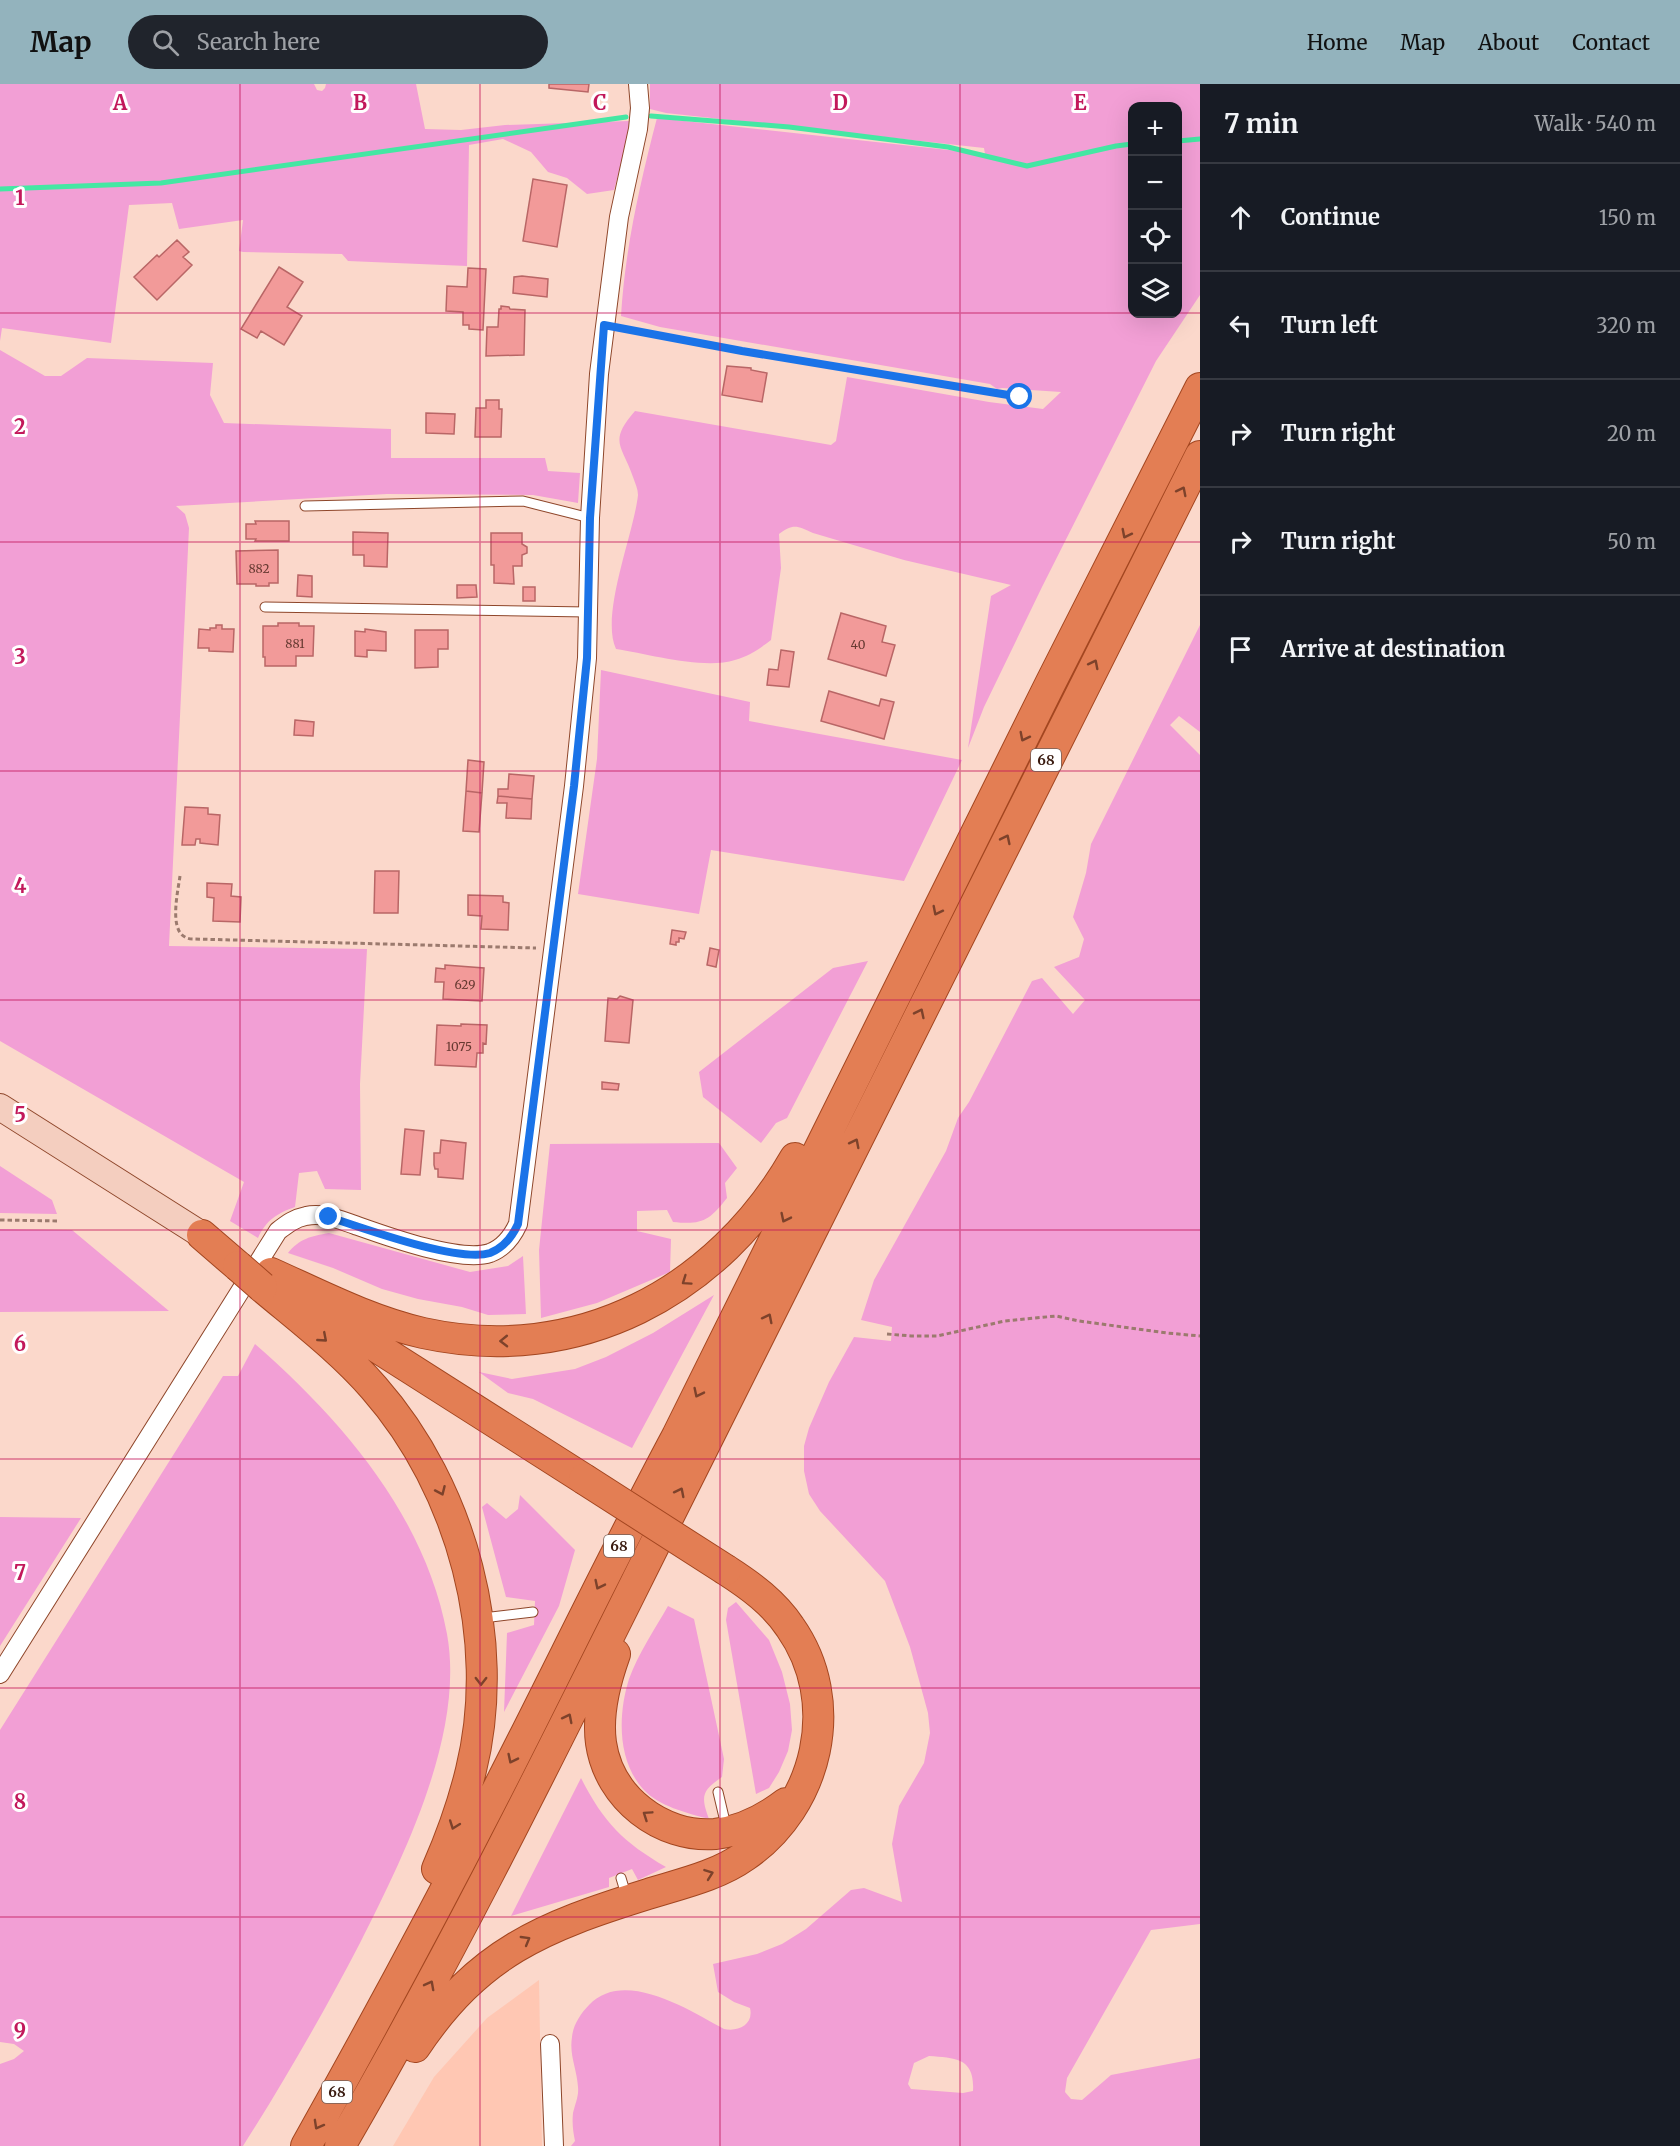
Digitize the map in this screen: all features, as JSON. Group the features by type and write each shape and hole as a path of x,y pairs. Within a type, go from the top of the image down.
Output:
{"highway":[{"name":"68","path":"306,2146 367,2038 492,1800 1200,388"},
{"name":"68","path":"340,2146 398,2046 500,1852 1200,456"},
{"path":"267,1279 383,1322 446,1337 477,1341 537,1339 567,1334 614,1320 659,1299 685,1282 731,1244 767,1202 783,1179 831,1086 866,1053"},
{"path":"202,1235 239,1263 748,1584 780,1614 800,1642 818,1697 818,1738 808,1778 799,1797 775,1831 742,1858 704,1876 624,1889 576,1917 535,1935 478,1973 449,2002 427,2029 412,2051 368,2130 352,2146"},
{"path":"267,1279 374,1387 410,1435 438,1484 459,1534 477,1618 481,1659 481,1696 471,1769 458,1816 426,1897 388,1968 367,2038"},
{"path":"654,1545 644,1594 617,1647 605,1685 600,1728 604,1759 618,1787 639,1810 652,1820 698,1834 727,1832 753,1824 774,1812 792,1797 808,1778"}],"main road":[{"path":"0,1107 202,1235"}],"street":[{"path":"0,1674 278,1231 297,1218 318,1215 384,1235 468,1256 488,1254 495,1250 509,1239 518,1224 574,786 587,658 590,518 604,325 619,217 638,129 640,108 638,84"},
{"path":"550,2044 554,2146"}],"lane":[{"path":"305,506 523,501 590,518"},
{"path":"265,607 588,612"},
{"path":"477,1618 533,1612"},
{"path":"718,1792 727,1832"}],"path":[{"path":"604,325 742,351 1020,397"},
{"path":"180,876 176,917 178,929 184,937 553,950"},
{"path":"0,1220 60,1221"},
{"path":"887,1334 937,1336 1005,1321 1056,1316 1167,1334 1200,1336"}],"shaded area":[{"path":"0,84 314,84 317,90 322,91 326,84 416,84 425,129 461,130 505,125 629,121 627,142 614,190 587,194 567,178 548,172 531,152 503,139 469,145 467,266 348,261 342,254 243,252 239,251 243,220 179,229 172,203 129,205 111,343 2,328 0,341"},
{"path":"650,84 1200,84 1200,295 1156,361 1042,587 984,707 968,748 991,596 1011,585 904,560 799,527 792,527 779,534 781,568 771,640 749,654 722,663 676,660 616,649 612,634 615,595 638,495 620,444 620,437 627,421 635,411 831,445 836,441 847,377 1043,409 1061,392 997,389 990,384 660,327 621,316 634,216 657,118 985,154 984,148 666,113 650,109"},
{"path":"0,350 45,376 61,376 87,358 213,363 210,395 224,423 391,429 391,458 545,458 548,471 580,473 578,503 533,495 387,494 176,506 185,514 189,528 169,946 367,949 360,1084 361,1190 325,1189 317,1171 299,1173 295,1207 273,1218 258,1238 230,1221 244,1182 0,1041"},
{"path":"1200,625 1200,732 1179,716 1170,725 1200,755 1200,1924 1151,1930 1067,2078 1065,2092 1071,2099 1082,2100 1111,2075 1200,2058 1200,2146 571,2146 575,2141 573,2113 578,2090 572,2037 578,2020 589,2005 603,1995 620,1990 638,1991 675,2003 724,2029 739,2028 750,2019 750,2008 718,1992 713,1964 757,1954 782,1944 806,1929 851,1890 864,1888 902,1902 892,1844 899,1806 924,1763 930,1733 928,1713 910,1647 885,1581 820,1511 809,1494 804,1471 804,1446 809,1428 829,1382 854,1337 891,1341 892,1327 861,1320 874,1280 946,1151 958,1118 969,1102 1032,981 1042,978 1073,1014 1085,1000 1054,967 1079,957 1084,939 1073,917 1086,873 1091,844","holes":["929,2056 955,2059 967,2066 973,2080 973,2091 963,2093 911,2089 908,2084 914,2063"]},
{"path":"601,670 750,702 749,721 962,760 904,881 711,850 699,914 578,894 597,759"},
{"path":"868,961 787,1118 776,1123 761,1143 703,1097 699,1072 833,968"},
{"path":"719,1143 737,1168 725,1183 727,1198 715,1212 704,1220 683,1223 673,1222 667,1210 637,1211 637,1231 671,1239 670,1272 597,1303 541,1318 539,1250 550,1144"},
{"path":"0,1166 52,1200 57,1214 0,1213"},
{"path":"0,1229 72,1230 169,1311 0,1312"},
{"path":"329,1233 470,1272 508,1266 523,1256 526,1314 488,1315 462,1307 418,1299 382,1289 333,1268 288,1253 306,1239"},
{"path":"714,1295 632,1448 533,1399 508,1393 479,1372 512,1379 575,1369 606,1357 653,1333"},
{"path":"255,1344 319,1405 349,1438 376,1474 400,1511 420,1550 436,1591 447,1634 450,1672 447,1712 439,1752 427,1793 395,1872 360,1943 304,2046 243,2146 0,2146 0,2064 14,2059 24,2051 14,2044 0,2042 0,1730 223,1376 238,1376"},
{"path":"520,1495 575,1550 559,1606 504,1712 507,1633 534,1625 535,1601 506,1597 482,1507 487,1503 506,1519 518,1509"},
{"path":"0,1517 81,1518 0,1646"},
{"path":"736,1602 769,1640 782,1672 790,1704 792,1730 788,1751 769,1788 756,1794 726,1620 728,1608"},
{"path":"668,1606 694,1619 724,1759 722,1777 710,1786 705,1795 704,1800 709,1819 673,1808 649,1795 634,1777 624,1751 623,1707 629,1679"},
{"path":"581,1778 589,1794 616,1830 638,1849 666,1867 638,1880 632,1869 609,1878 609,1887 511,1916"},
{"path":"539,1980 542,2146 393,2146 434,2077 487,2018"}],"building":[{"path":"549,84 589,84 588,92 549,88"},
{"path":"533,179 567,185 557,247 523,241"},
{"path":"177,240 189,252 183,257 192,265 157,300 134,277"},
{"path":"279,267 303,282 287,307 302,316 284,345 261,331 257,338 241,329"},
{"path":"468,268 486,269 483,330 469,329 469,325 463,325 463,312 446,311 447,286 467,287"},
{"path":"514,277 548,279 547,297 513,293"},
{"path":"501,306 525,310 524,355 486,356 487,327 498,327"},
{"path":"727,366 751,368 751,370 767,373 762,402 722,395"},
{"path":"486,400 499,400 499,409 502,409 501,437 475,437 476,408 486,408"},
{"path":"426,413 455,414 454,434 426,433"},
{"path":"255,521 289,521 289,541 246,539 246,524 256,524"},
{"path":"353,532 388,533 387,567 364,566 364,555 353,555"},
{"path":"491,533 522,533 522,544 527,547 527,553 522,555 522,566 513,566 514,584 494,583 494,565 491,565"},
{"path":"278,550 278,583 269,583 269,586 237,584 236,551"},
{"path":"298,575 312,576 312,597 297,596"},
{"path":"457,585 476,585 477,597 457,598"},
{"path":"523,587 535,587 535,601 523,601"},
{"path":"841,613 886,626 882,642 895,645 886,676 828,659"},
{"path":"278,623 314,626 313,656 296,656 296,666 265,666 263,626 278,626"},
{"path":"216,625 222,625 222,629 234,629 233,652 198,648 199,629 210,630 210,628 216,628"},
{"path":"365,629 386,632 386,651 367,650 367,657 355,656 355,631 365,632"},
{"path":"415,630 448,630 448,649 438,649 438,667 415,668"},
{"path":"781,650 794,652 789,687 767,685 769,669 778,670"},
{"path":"829,691 879,706 881,699 894,702 884,739 821,721"},
{"path":"295,720 314,722 313,736 294,735"},
{"path":"468,760 484,762 482,793 466,791"},
{"path":"509,774 534,776 532,799 498,796 498,789 508,789"},
{"path":"466,791 482,793 479,832 463,831"},
{"path":"498,796 532,799 531,819 506,818 507,803 497,803"},
{"path":"185,807 208,808 208,814 220,815 218,845 200,843 200,839 196,839 195,845 182,845"},
{"path":"375,871 399,871 398,913 374,913"},
{"path":"207,883 232,884 231,896 241,897 240,922 213,921 214,898 207,897"},
{"path":"468,895 503,896 503,902 509,903 508,930 481,929 482,916 468,915"},
{"path":"672,930 686,932 684,939 679,938 676,945 670,944"},
{"path":"710,948 719,950 716,967 707,965"},
{"path":"445,965 484,968 482,1001 443,999 444,982 435,982 436,968 445,969"},
{"path":"620,996 633,1000 629,1043 605,1041 608,998 617,999"},
{"path":"461,1024 487,1025 486,1044 483,1043 483,1053 477,1053 476,1067 435,1065 437,1025 461,1026"},
{"path":"602,1082 619,1084 618,1090 602,1089"},
{"path":"405,1129 424,1131 420,1175 401,1174"},
{"path":"441,1140 466,1143 463,1179 438,1177 438,1169 435,1169 434,1165 434,1153 440,1153"}],"waterway":[{"path":"651,116 789,127 948,147 1027,166 1128,144"},
{"path":"0,189 161,183 626,117"},
{"path":"1182,141 1200,139"}],"route":[{"path":"329,1217 384,1235 468,1256 488,1254 495,1250 509,1239 518,1224 574,786 587,658 590,518 604,325 742,351 1020,397"}]}
